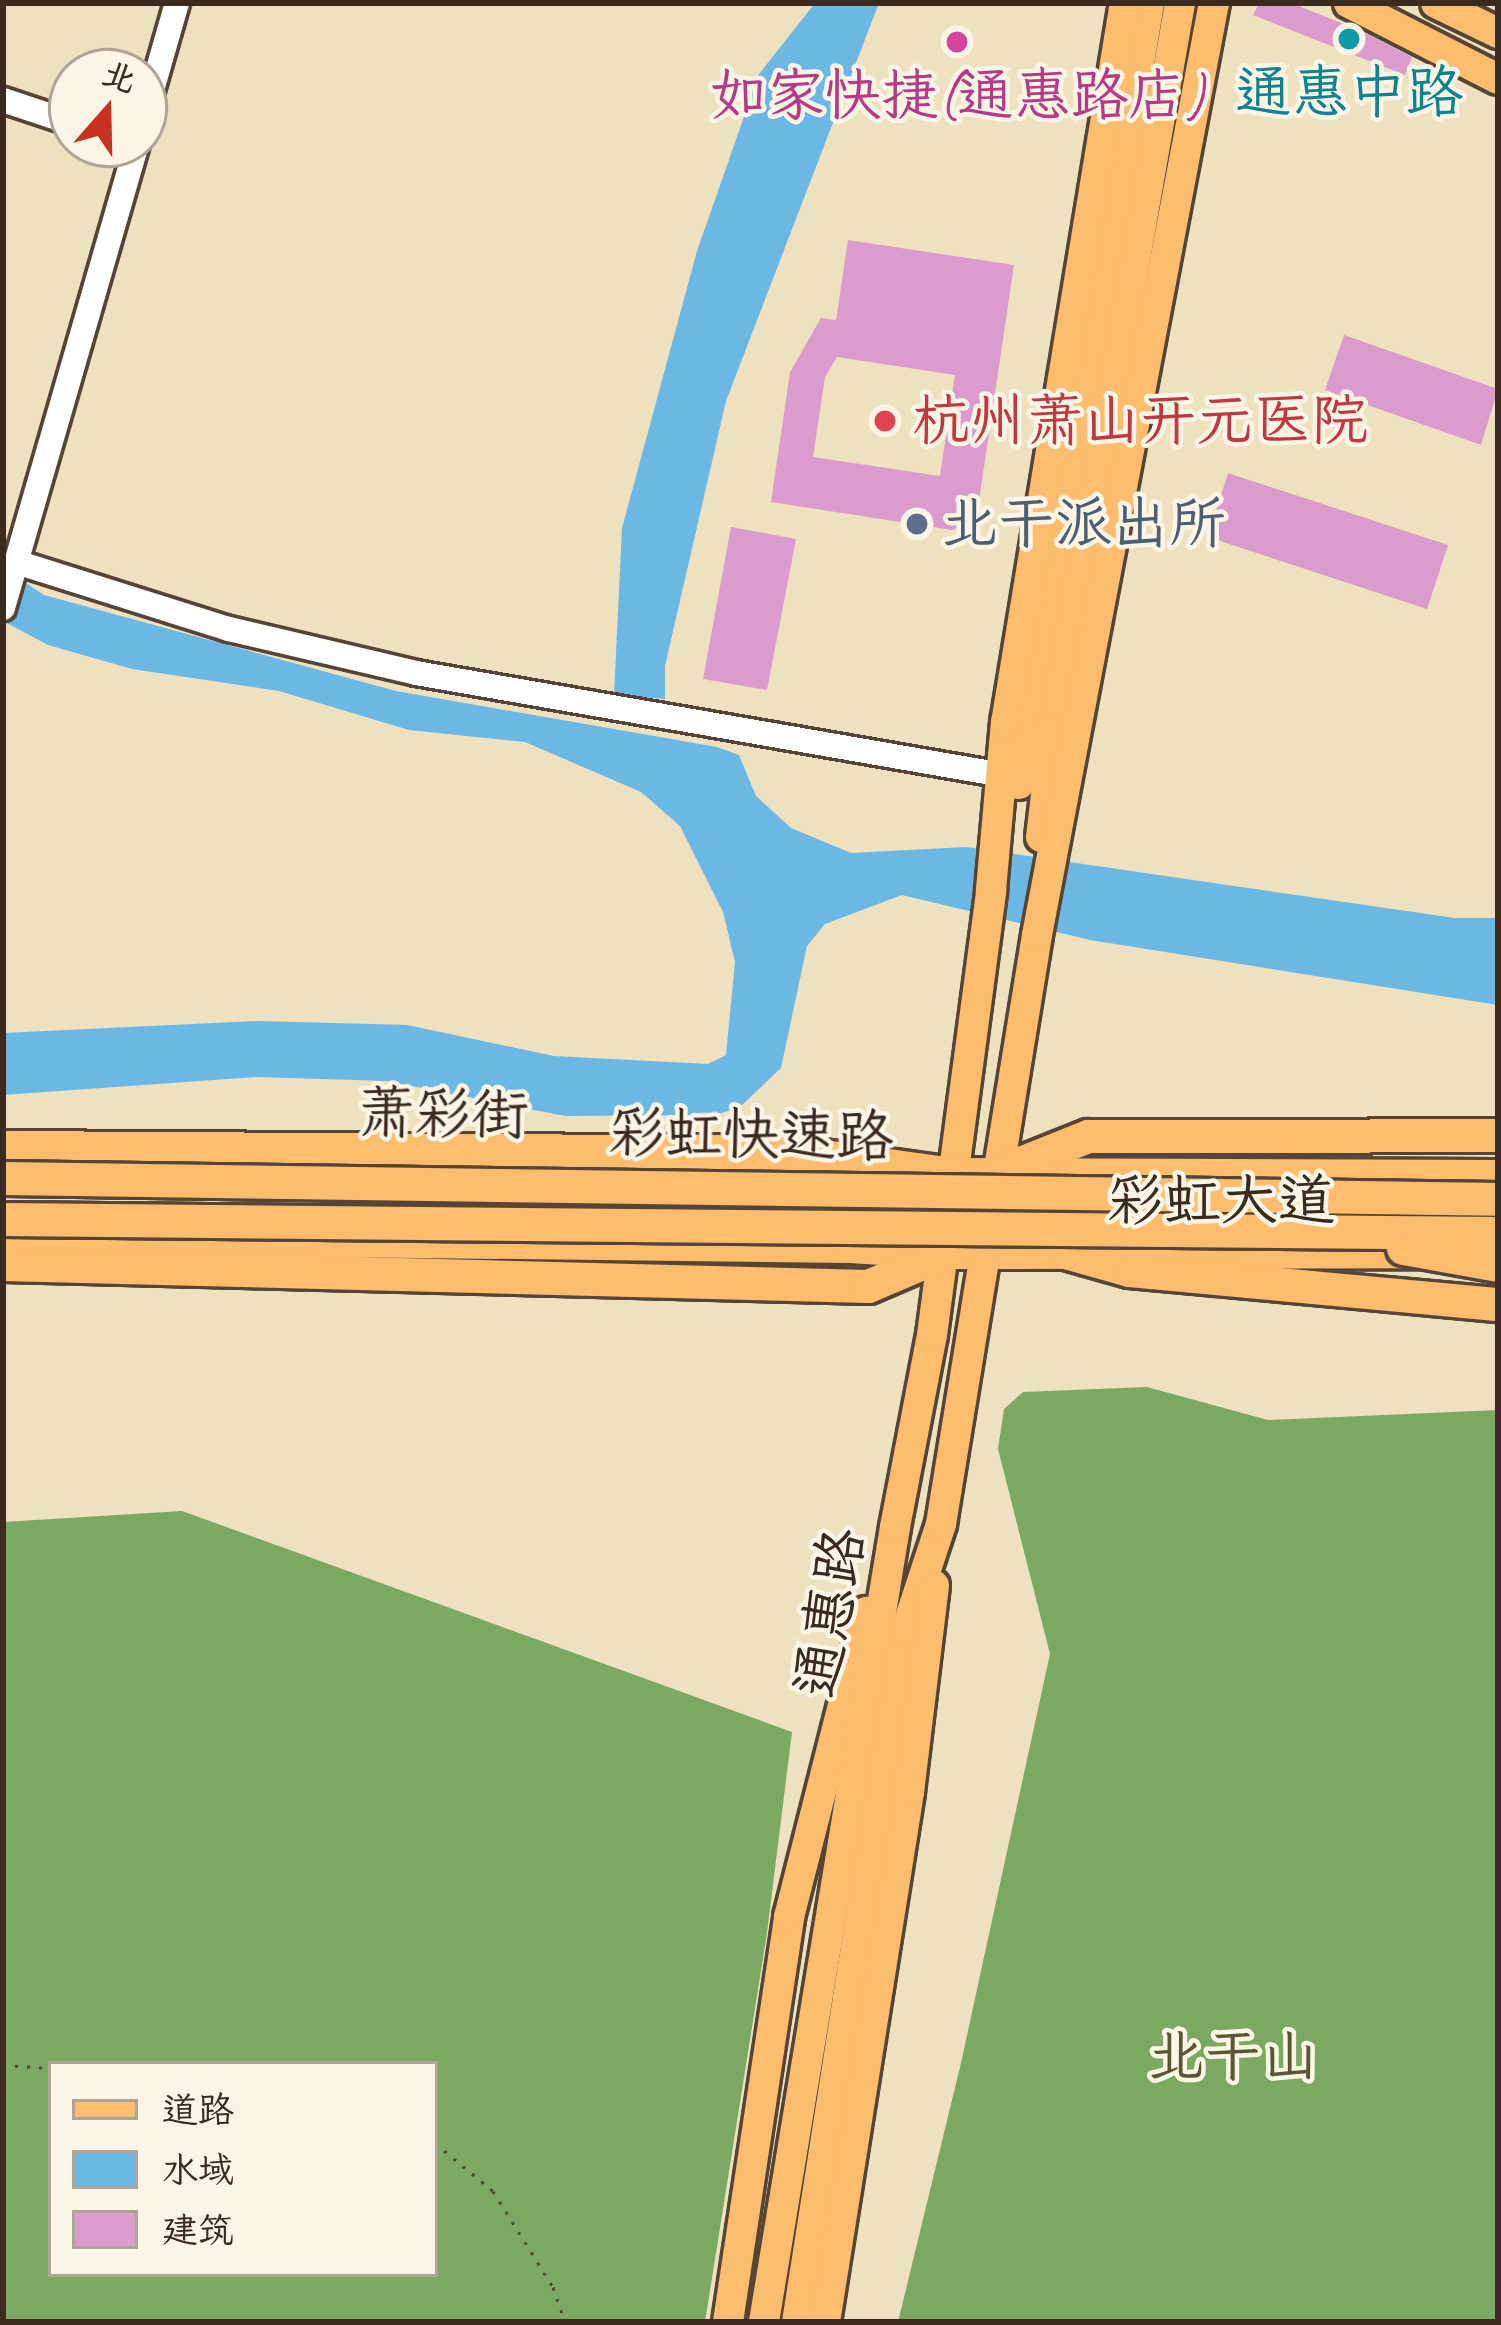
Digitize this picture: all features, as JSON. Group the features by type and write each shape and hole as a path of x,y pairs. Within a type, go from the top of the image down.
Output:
{"highway":[{"path":"1000,1171 1088,1136 1485,1135"},
{"path":"3,1147 795,1152 952,1174"},
{"name":"彩虹快速路","path":"3,1178 1498,1199"},
{"path":"1404,1198 1498,1186"},
{"name":"彩虹快速路","path":"3,1219 1498,1233"},
{"path":"1306,1230 1498,1265"},
{"path":"1062,1251 1129,1270 1498,1304"},
{"path":"3,1264 407,1278 868,1286 943,1254"}],"main road":[{"path":"989,905 1006,723 1125,3"},
{"path":"989,905 1013,820 1149,3"},
{"path":"1044,897 1040,815 1050,749 1180,3"},
{"path":"1044,897 1214,3"},
{"path":"1348,3 1498,79"},
{"path":"1436,3 1498,33"},
{"name":"通惠路","path":"797,2322 906,1630 940,1524 1044,897"},
{"name":"通惠路","path":"764,2322 895,1527 915,1442 989,905"},
{"name":"萧彩街","path":"3,1158 952,1174"},
{"name":"彩虹大道","path":"952,1174 1498,1175"},
{"path":"3,1238 851,1248 943,1254"},
{"name":"彩虹大道","path":"943,1254 1498,1254"},
{"path":"825,2322 909,1792 940,1524"},
{"path":"728,2322 789,1917 842,1696 895,1527"}],"street":[{"path":"164,48 177,3"},
{"path":"3,100 48,115"},
{"path":"3,608 129,168"},
{"path":"16,562 229,629 416,673 1003,775"}],"path":[{"path":"3,2065 48,2068"},
{"path":"438,2145 494,2191 553,2287 565,2322"}],"green space":[{"name":"北干山","path":"1147,1387 1268,1420 1498,1410 1498,2322 898,2322 961,2063 1050,1654 998,1449 1004,1409 1023,1392"},
{"path":"182,1511 792,1732 767,1933 705,2322 3,2322 3,1522"}],"water":[{"path":"815,3 879,3 726,401 665,666 665,699 614,695 622,528 697,251 759,74"},
{"path":"3,568 44,595 396,691 717,747 739,755 756,796 791,828 851,853 966,847 1455,918 1498,918 1498,1005 1090,940 902,895 825,924 807,946 781,1068 739,1108 714,1115 565,1116 386,1081 256,1077 3,1095 3,1033 258,1021 407,1025 554,1056 708,1064 726,1055 735,962 723,912 680,826 641,792 525,742 409,730 279,691 132,669 48,645 3,621"}],"building":[{"name":"通惠中路","path":"1259,3 1291,3 1359,30 1412,57 1405,75 1253,15"},
{"path":"848,240 1014,265 976,521 952,530 771,502 790,372 821,318 836,320","holes":["837,357 955,375 940,476 813,457 825,377"]},
{"path":"1344,335 1498,389 1481,445 1325,390"},
{"path":"1228,473 1448,545 1427,609 1208,537"},
{"path":"731,527 796,539 767,690 703,679"}],"place":[{"name":"通惠中路","path":"1349,39"},
{"name":"如家快捷(通惠路店)","path":"957,42"},
{"name":"杭州萧山开元医院","path":"885,421"},
{"name":"北干派出所","path":"917,524"}]}
